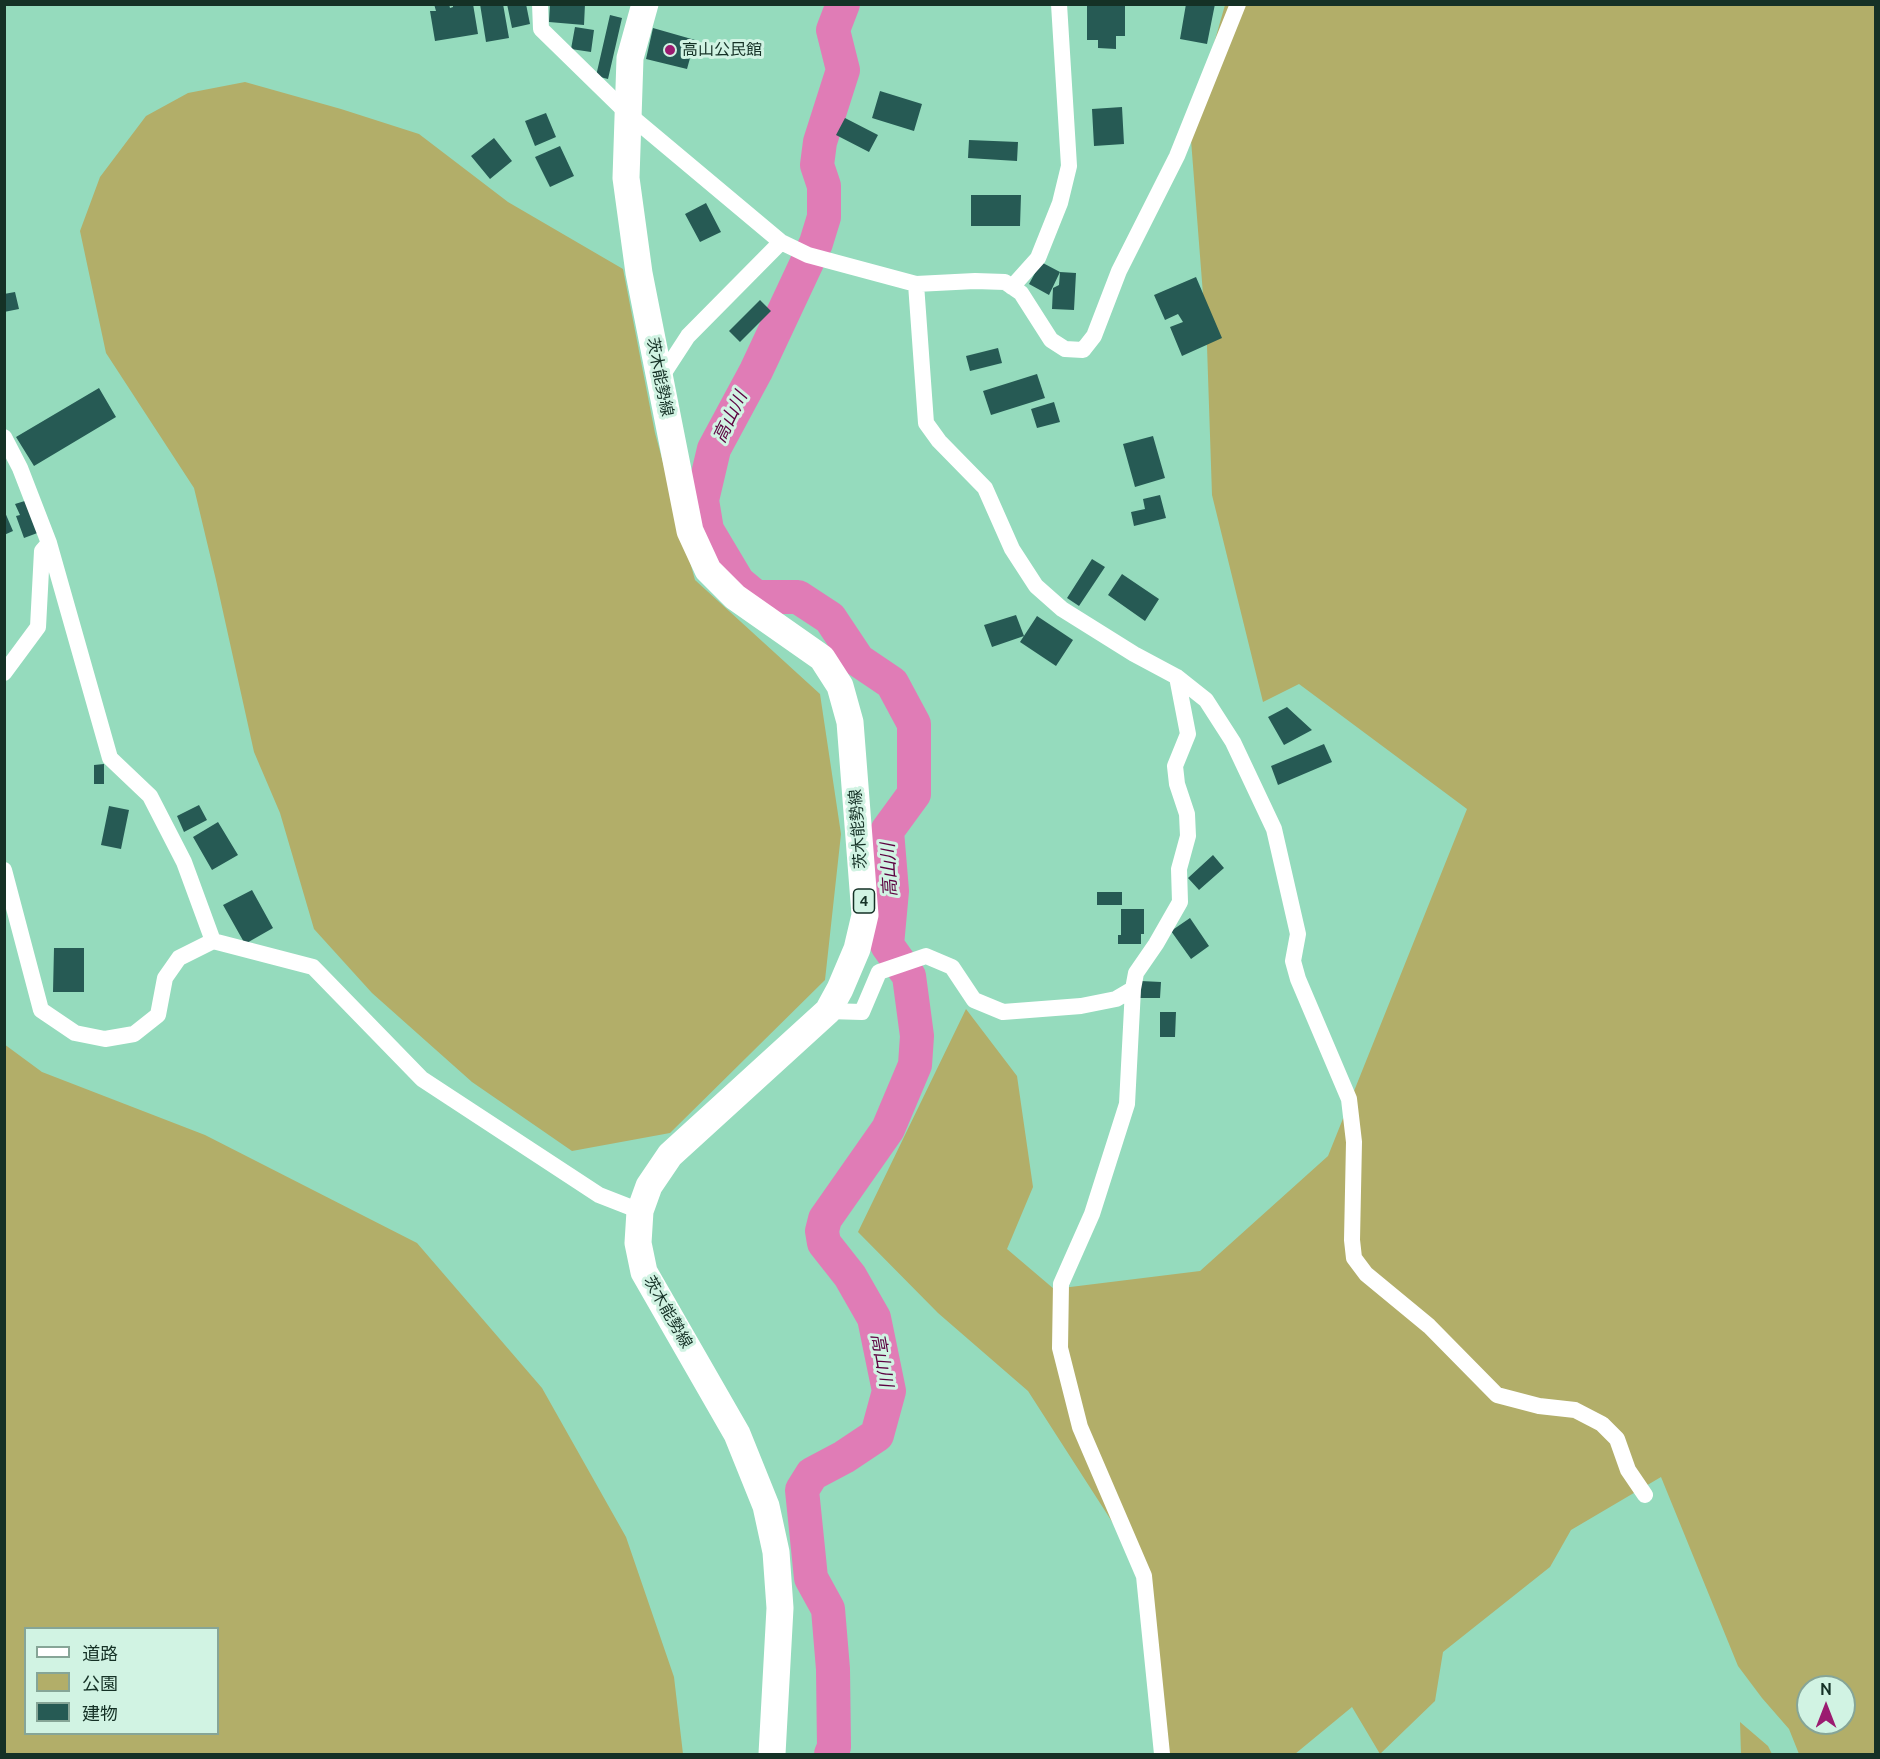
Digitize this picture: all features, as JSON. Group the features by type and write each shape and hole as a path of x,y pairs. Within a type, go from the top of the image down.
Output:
{"main road":[{"name":"茨木能勢線","path":"645,4 630,57 626,178 639,273 690,531 708,570 735,597 822,658 840,686 850,722 865,915 857,949 828,1011 670,1155 650,1186 640,1211 638,1243 644,1272 737,1434 765,1506 776,1552 780,1608 772,1755"}],"street":[{"path":"540,4 541,29 627,113 781,242 808,255 916,284 1005,282 1021,293 1051,340 1065,349 1083,350 1094,336 1119,272 1177,156 1238,4"},
{"path":"1012,287 1038,258 1060,203 1069,166 1059,4"},
{"path":"660,379 688,336 781,242"},
{"path":"916,284 926,423 939,441 985,488 1012,549 1036,586 1071,615 1134,654 1177,677 1206,700 1233,742 1274,829 1298,934 1293,961 1349,1099 1354,1142 1352,1240 1354,1258 1366,1274 1429,1326 1497,1395 1539,1406 1575,1410 1602,1424 1617,1439 1628,1470 1645,1495"},
{"path":"4,437 20,468 49,543 110,758 150,796 184,862 213,941"},
{"path":"4,673 38,627 42,551 49,543"},
{"path":"1162,1755 1144,1576 1080,1427 1060,1348 1061,1284 1092,1214 1127,1104 1133,989 1136,973 1180,902 1179,868 1188,836 1187,814 1177,784 1176,766 1188,734 1177,677"},
{"path":"4,870 41,1010 75,1033 105,1039 134,1034 158,1015 165,978 180,958 213,941 313,967 422,1079 599,1195 640,1211"},
{"path":"828,1011 862,1012 879,972 926,956 952,968 974,1000 1003,1012 1081,1006 1116,999 1133,989"}],"green space":[{"path":"1225,5 1875,5 1875,1754 1799,1754 1789,1729 1738,1666 1661,1477 1571,1530 1550,1567 1443,1652 1435,1701 1380,1754 1352,1707 1295,1754 1168,1754 1136,1559 1028,1391 938,1313 858,1232 966,1009 1017,1076 1033,1187 1007,1249 1054,1289 1200,1271 1328,1156 1467,809 1299,684 1263,702 1212,495 1207,346 1190,127"},
{"path":"245,82 419,134 508,202 623,269 655,433 695,580 820,694 841,834 825,980 670,1133 572,1151 472,1082 372,993 314,929 280,813 254,752 194,488 106,353 80,231 100,177 146,116 188,93"},
{"path":"4,1044 42,1072 205,1135 417,1243 542,1388 626,1537 674,1677 683,1754 5,1754"},
{"path":"1740,1722 1768,1746 1772,1754 1741,1754"}],"building":[{"path":"434,4 449,4 450,8 453,4 463,6 473,4 478,34 435,41 430,11 436,11"},
{"path":"480,4 503,4 509,38 486,42"},
{"path":"507,4 526,4 530,24 512,28"},
{"path":"550,4 585,4 584,25 549,22"},
{"path":"1087,4 1125,4 1125,36 1116,36 1116,49 1098,48 1098,40 1087,40"},
{"path":"1186,4 1215,4 1207,44 1180,39"},
{"path":"610,15 622,18 608,79 596,76"},
{"path":"575,27 594,30 591,52 571,49"},
{"name":"高山公民館","path":"653,28 695,40 687,69 646,59"},
{"path":"880,91 922,104 914,131 872,118"},
{"path":"1122,107 1124,144 1094,146 1092,109"},
{"path":"546,113 556,137 535,146 525,121"},
{"path":"845,118 878,135 869,152 836,135"},
{"path":"494,138 512,161 490,179 471,156"},
{"path":"969,140 1018,142 1017,161 968,158"},
{"path":"560,146 574,176 550,187 535,157"},
{"path":"971,195 1021,195 1020,226 971,226"},
{"path":"706,203 721,232 700,242 685,214"},
{"path":"1041,262 1060,272 1049,295 1029,284"},
{"path":"1060,272 1076,273 1074,310 1052,309 1053,288 1059,285"},
{"path":"1196,277 1222,338 1182,356 1170,327 1183,322 1178,314 1165,320 1154,295"},
{"path":"15,292 19,309 4,312 4,294"},
{"path":"760,300 771,311 740,342 729,331"},
{"path":"998,348 1002,363 970,371 966,356"},
{"path":"1037,374 1045,398 991,415 983,391"},
{"path":"99,388 116,417 34,466 16,437"},
{"path":"1054,402 1060,422 1037,428 1031,409"},
{"path":"1153,436 1165,478 1135,487 1123,444"},
{"path":"1160,495 1166,518 1134,526 1131,512 1145,509 1143,499"},
{"path":"28,500 40,532 24,538 16,516 20,515 15,504"},
{"path":"4,510 13,531 4,535"},
{"path":"1092,559 1105,567 1079,606 1067,598"},
{"path":"1122,574 1159,599 1145,621 1108,595"},
{"path":"1016,615 1024,636 992,647 984,625"},
{"path":"1037,616 1073,640 1056,666 1020,642"},
{"path":"1287,707 1312,730 1284,745 1268,717"},
{"path":"1324,744 1332,762 1278,785 1271,766"},
{"path":"104,764 104,784 94,784 94,765"},
{"path":"199,805 207,820 184,832 177,816"},
{"path":"109,806 129,810 121,849 101,845"},
{"path":"218,822 238,855 212,870 193,837"},
{"path":"1213,855 1224,868 1199,890 1188,878"},
{"path":"252,890 273,928 245,944 223,905"},
{"path":"1097,892 1122,892 1122,905 1097,905"},
{"path":"1121,909 1144,909 1144,934 1141,934 1141,944 1118,944 1118,935 1121,935"},
{"path":"1190,918 1209,946 1191,959 1171,931"},
{"path":"54,948 84,948 84,992 53,992"},
{"path":"1141,981 1161,982 1160,998 1140,998"},
{"path":"1160,1012 1176,1012 1175,1037 1160,1037"}],"waterway":[{"name":"高山川","path":"831,1754 834,1747 833,1669 828,1609 811,1578 802,1490 812,1474 844,1457 877,1435 889,1391 874,1318 850,1276 824,1243 822,1231 825,1219 888,1129 915,1065 917,1036 909,976 887,945 892,891 887,831 914,794 914,724 892,683 858,660 830,618 798,597 756,597 738,582 707,530 702,500 714,449 756,371 816,243 824,217 824,186 817,165 820,142 843,70 833,30 843,4"}],"place":[{"name":"高山公民館","path":"670,50"}]}
